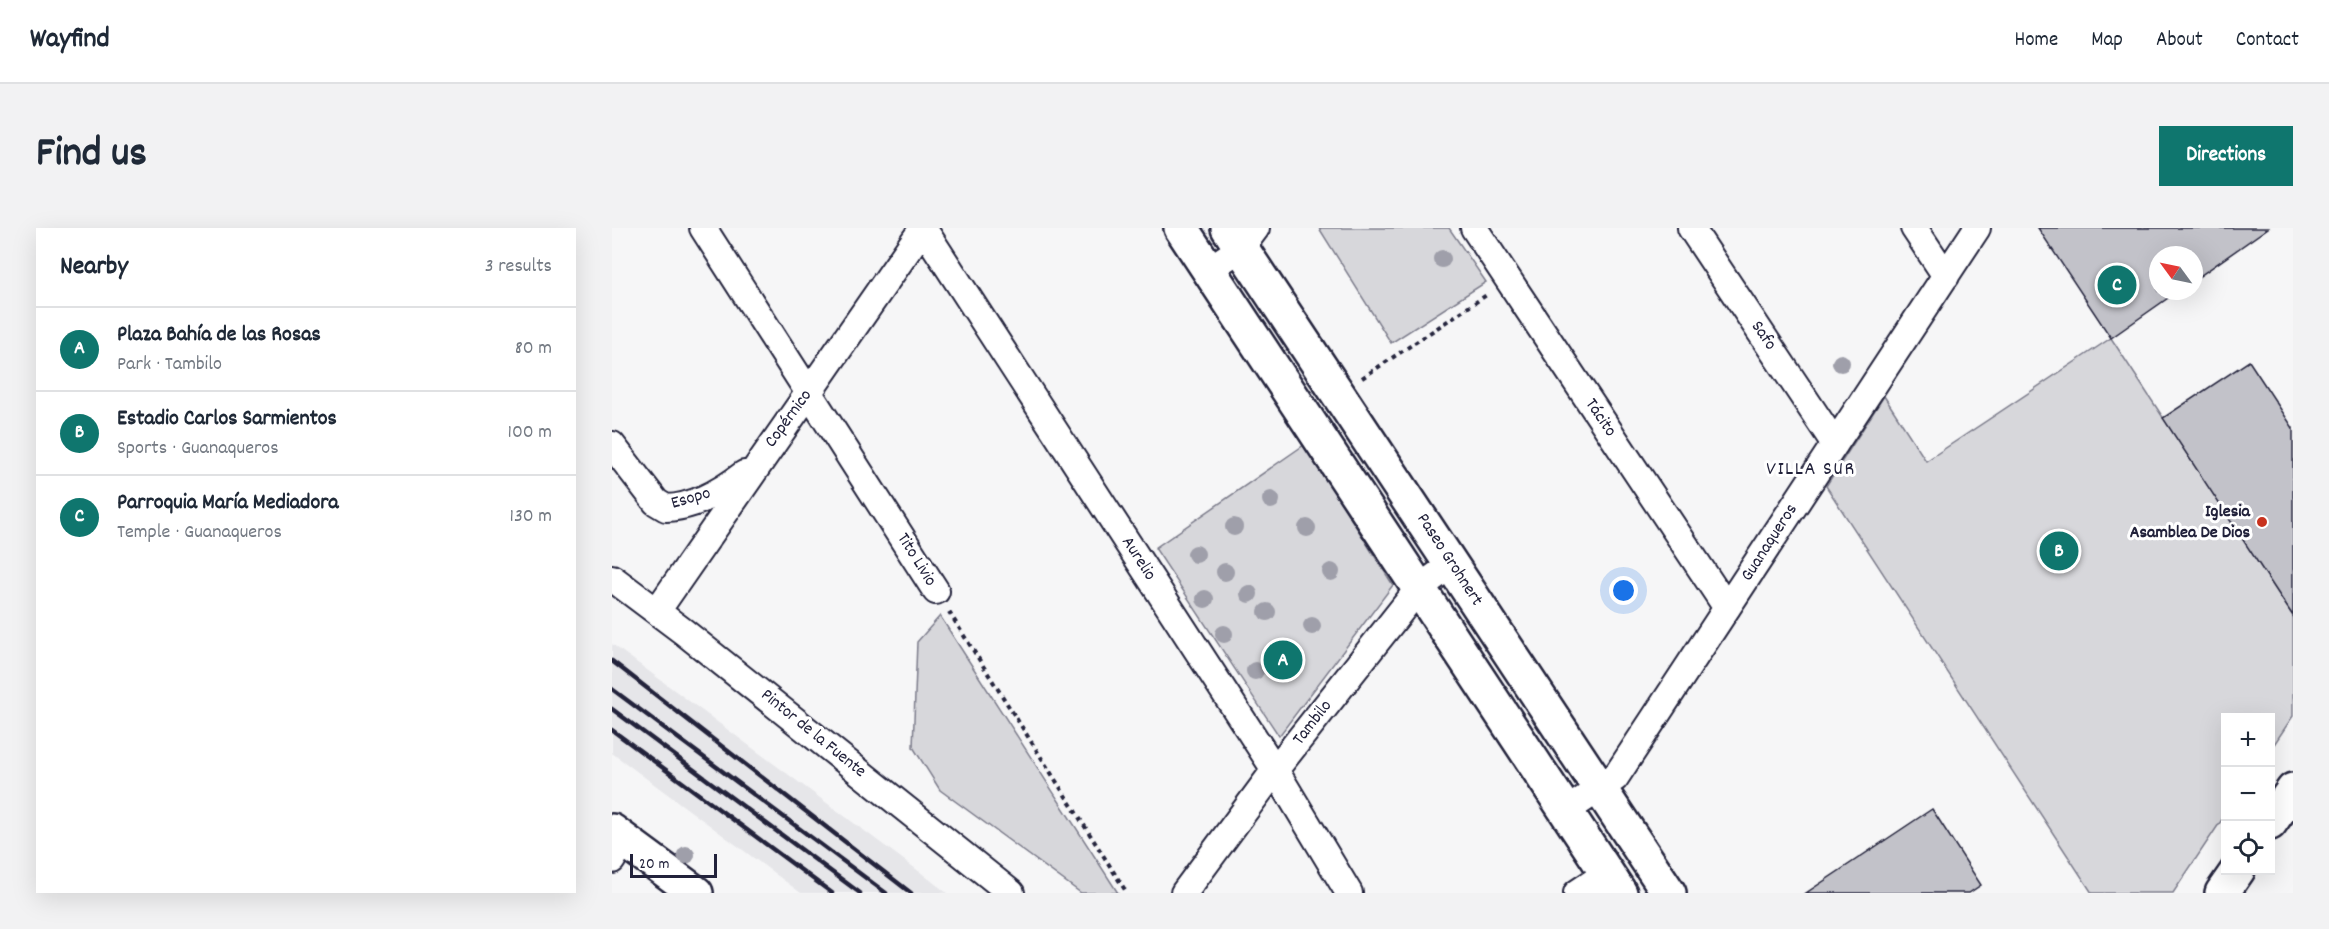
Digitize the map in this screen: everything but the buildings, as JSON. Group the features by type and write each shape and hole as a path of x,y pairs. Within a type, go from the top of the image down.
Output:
{"street":[{"name":"Tito Livio","path":"703,228 936,591"},
{"name":"Copérnico","path":"657,611 756,465 923,228"},
{"name":"Aurelio","path":"923,228 1275,770 1349,893"},
{"path":"1181,228 1613,883 1577,893"},
{"name":"Tácito","path":"1474,228 1727,608"},
{"name":"Safo","path":"1691,228 1835,444"},
{"path":"1914,228 1946,276"},
{"name":"Guanaqueros","path":"1566,811 1615,778 1977,228"},
{"path":"1208,270 1242,235"},
{"name":"Paseo Grohnert","path":"1242,235 1339,393 1669,893"},
{"name":"Esopo","path":"612,445 656,502 666,508 689,503 726,488 756,465"},
{"name":"Tambilo","path":"1184,893 1275,770 1419,588 1452,564"},
{"name":"Pintor de la Fuente","path":"612,578 657,611 1011,893"},
{"path":"616,843 696,893"},
{"path":"2222,893 2235,875"}],"path":[{"path":"1339,393 1509,281"},
{"name":"Tito Livio","path":"936,591 1127,893"}],"shaded area":[{"path":"1319,228 1449,228 1486,282 1391,343"},
{"path":"2111,338 2293,616 2293,716 2275,743 2275,713 2221,713 2221,821 2173,893 2092,893 1826,486 1884,396 1926,461"},
{"path":"1304,445 1393,585 1279,736 1155,548"},
{"path":"940,616 1118,893 1081,893 940,790 913,747 917,642"},
{"path":"612,644 947,893 801,893 612,753"}],"railway":[{"path":"612,661 911,893"},
{"path":"612,689 886,893"},
{"path":"612,709 860,893"},
{"path":"612,730 832,893"}],"place":[{"name":"Parroquia María Mediadora","path":"2117,285"},
{"name":"Iglesia Asamblea De Dios","path":"2262,522"},
{"name":"Estadio Carlos Sarmientos","path":"2059,551"},
{"name":"Plaza Bahía de las Rosas","path":"1283,660"}],"district":[{"name":"VILLA SUR","path":"1811,470"}]}
